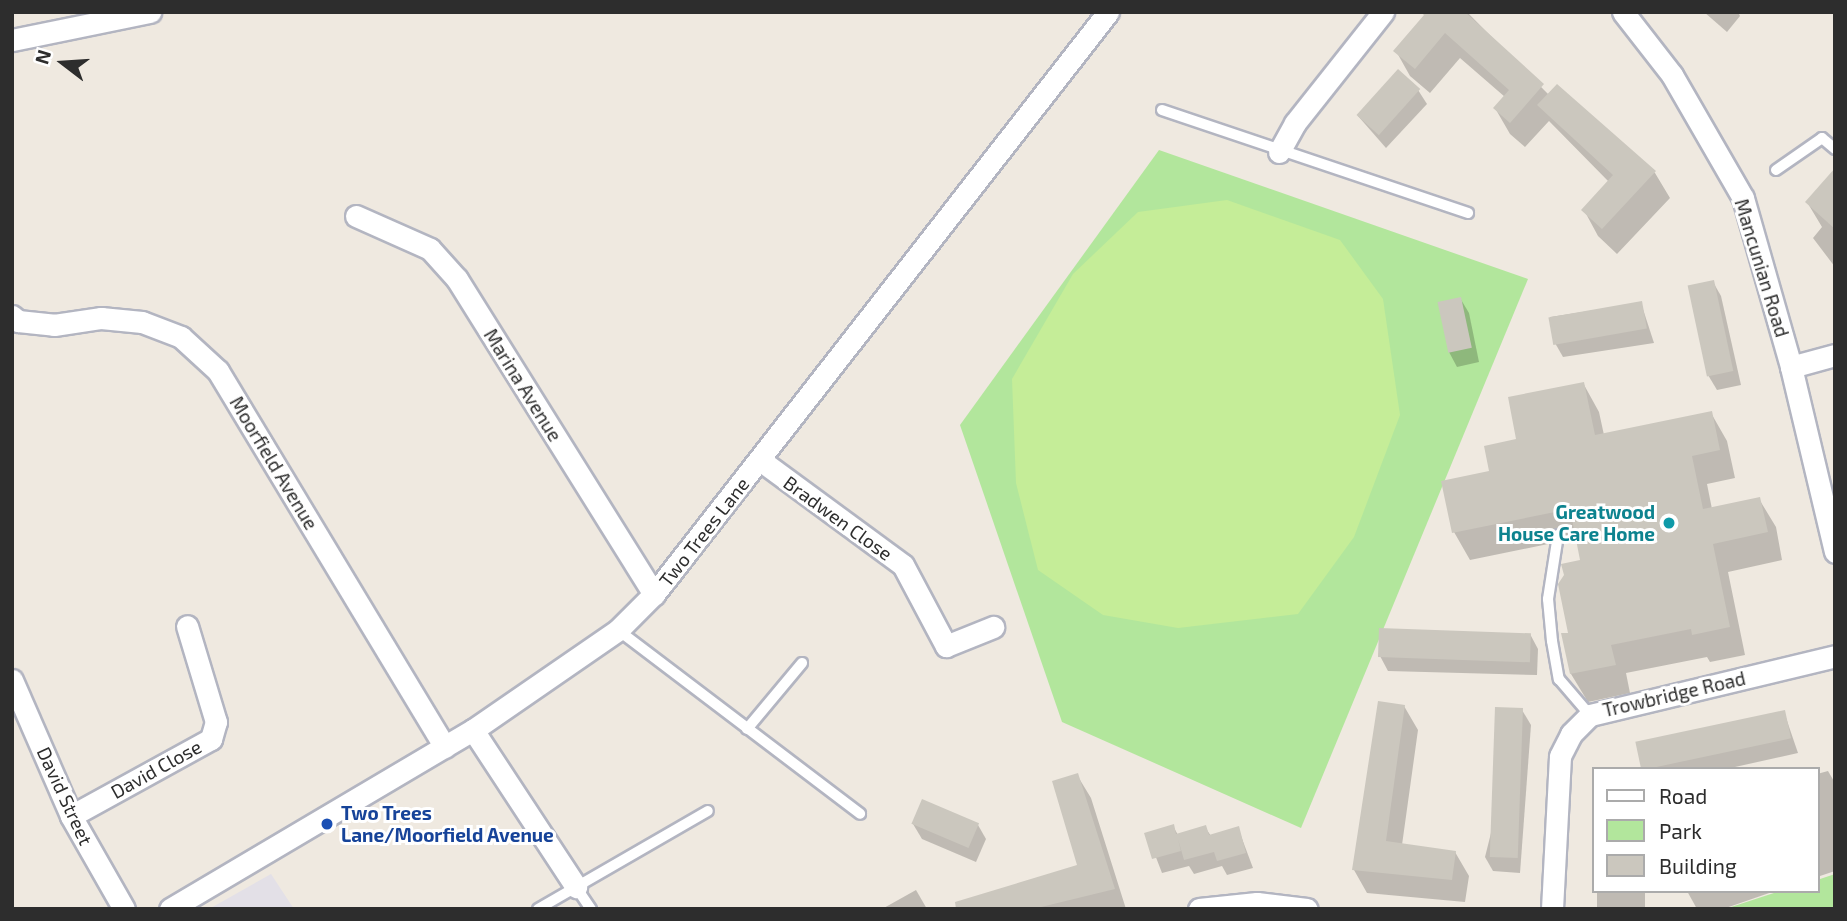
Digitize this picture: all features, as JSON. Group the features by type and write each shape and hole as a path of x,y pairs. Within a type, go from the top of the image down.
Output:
{"street":[{"path":"12,40 150,12"},
{"name":"Two Trees Lane","path":"170,909 473,730 618,630 654,594 1108,12"},
{"path":"1279,152 1295,123 1382,12"},
{"name":"Mancunian Road","path":"1623,12 1672,75 1743,198 1791,367 1835,552"},
{"name":"Marina Avenue","path":"356,216 430,249 457,279 654,594"},
{"name":"Moorfield Avenue","path":"14,320 54,325 101,318 142,322 181,337 218,371 445,747"},
{"path":"1791,367 1835,355"},
{"name":"Bradwen Close","path":"760,460 903,565 946,646 993,627"},
{"name":"David Close","path":"71,816 211,739 216,722 187,626"},
{"name":"Trowbridge Road","path":"1552,909 1560,756 1571,734 1590,715 1835,656"},
{"name":"David Street","path":"12,680 71,816 124,909"},
{"path":"473,730 576,887"},
{"path":"1199,909 1257,903 1306,909"}],"lane":[{"path":"1162,110 1279,152 1468,213"},
{"path":"1776,170 1822,138 1835,149"},
{"path":"1558,535 1548,599 1552,641 1559,679 1590,715"},
{"path":"618,630 860,814"},
{"path":"747,729 802,663"},
{"path":"538,909 708,811"},
{"path":"576,887 591,909"}],"shaded area":[{"path":"271,874 294,909 209,909"}],"green space":[{"path":"1159,150 1528,279 1301,828 1062,722 960,425"},
{"path":"1227,200 1340,240 1383,299 1400,415 1354,537 1298,614 1178,628 1103,615 1038,570 1016,483 1012,379 1073,274 1138,212"},
{"path":"1835,874 1835,909 1725,909 1774,893 1819,893 1819,879"}],"building":[{"path":"1421,12 1465,12 1544,84 1510,123 1493,108 1509,90 1445,33 1415,69 1393,51 1424,15"},
{"path":"1398,69 1420,89 1379,135 1357,115"},
{"path":"1557,84 1656,171 1602,229 1581,210 1613,175 1537,105"},
{"path":"1835,168 1835,229 1805,202"},
{"path":"1714,280 1733,371 1707,377 1688,286"},
{"path":"1461,297 1472,348 1448,353 1438,302"},
{"path":"1642,301 1647,329 1553,345 1548,317"},
{"name":"Greatwood House Care Home","path":"1584,382 1595,435 1712,411 1720,450 1692,456 1703,509 1760,497 1768,532 1713,544 1730,627 1692,635 1691,629 1611,645 1616,665 1570,674 1561,633 1568,633 1558,584 1564,575 1561,564 1580,560 1570,509 1452,533 1441,481 1489,471 1484,446 1516,439 1508,397"},
{"path":"1379,628 1531,633 1530,662 1378,657"},
{"path":"1378,701 1405,705 1386,841 1456,851 1452,880 1352,870"},
{"path":"1495,707 1523,708 1518,858 1490,857"},
{"path":"1785,710 1791,738 1656,767 1641,767 1635,742"},
{"path":"1078,773 1115,889 1033,909 956,909 955,902 1077,865 1052,781"},
{"path":"922,799 979,823 969,848 911,824"},
{"path":"1174,824 1176,834 1206,825 1209,835 1239,826 1246,853 1217,861 1214,852 1184,860 1178,839 1181,851 1152,859 1144,833"}],"place":[{"name":"Greatwood House Care Home","path":"1669,523"},
{"name":"Two Trees Lane/Moorfield Avenue","path":"327,824"}]}
